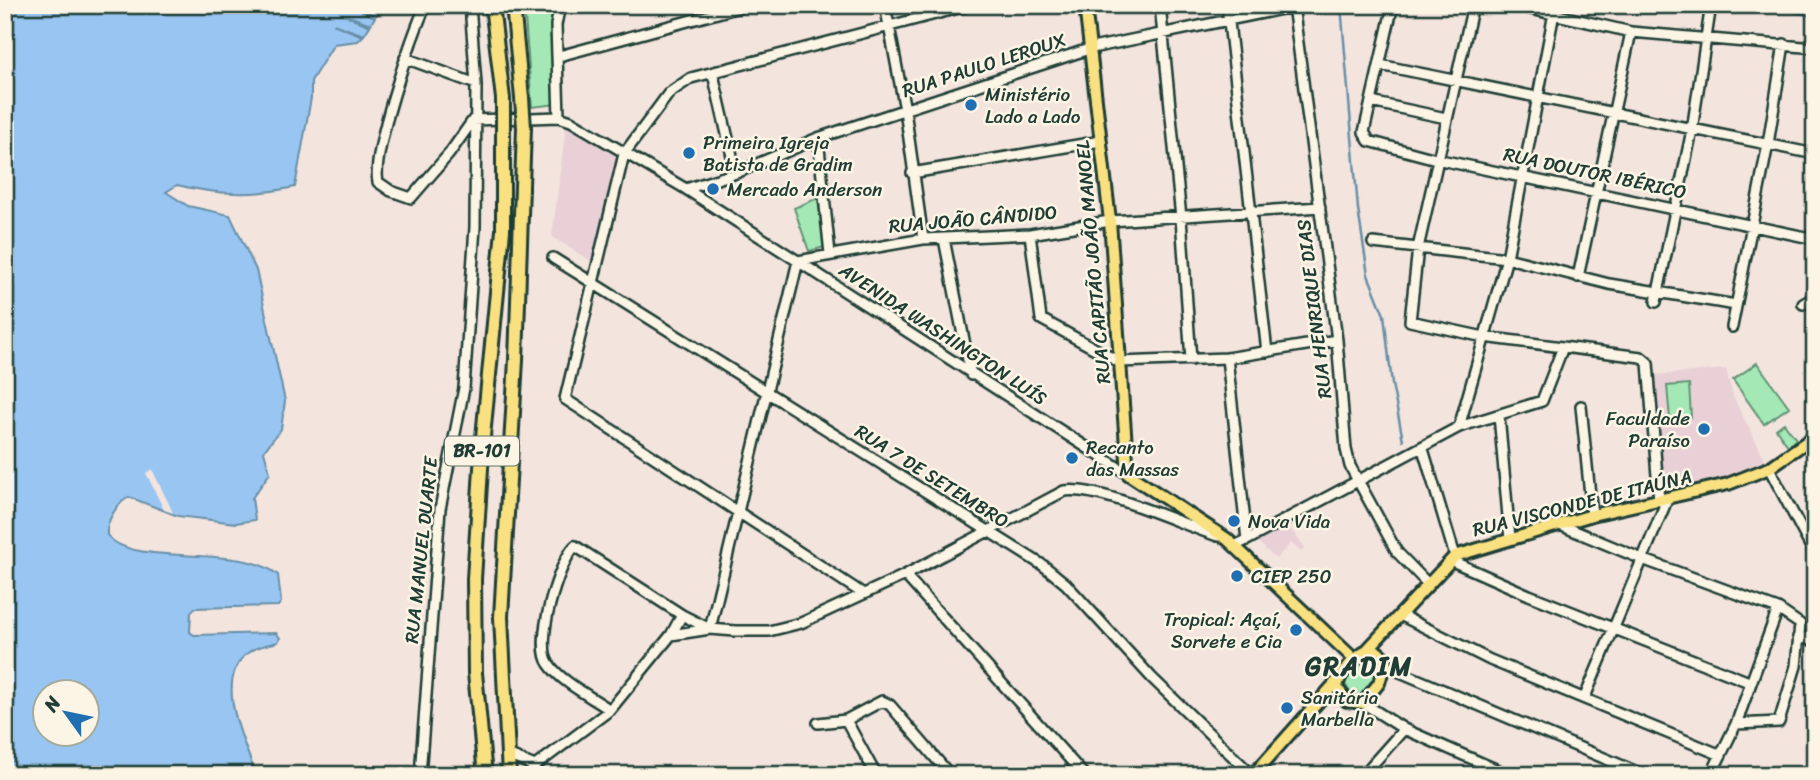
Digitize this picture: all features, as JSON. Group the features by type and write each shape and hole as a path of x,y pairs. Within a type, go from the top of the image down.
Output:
{"highway":[{"name":"BR-101","path":"485,775 475,673 474,579 483,437 503,230 503,99 492,5"},
{"name":"BR-101","path":"511,774 507,755 502,569 516,360 524,128 513,5"}],"main road":[{"name":"RUA CAPITÃO JOÃO MANOEL","path":"1085,5 1110,222 1128,474"},
{"name":"RUA VISCONDE DE ITAÚNA","path":"1337,681 1453,558 1592,515 1728,484 1769,468 1815,436"},
{"name":"AVENIDA WASHINGTON LUÍS","path":"1128,474 1230,542 1355,660"},
{"path":"1314,706 1347,701 1363,704 1379,683 1386,662 1380,636"},
{"path":"1367,650 1379,651 1386,662"},
{"path":"1253,775 1337,681"},
{"path":"1337,681 1340,694 1347,701"}],"street":[{"path":"426,5 405,58 377,177 381,186 406,198 414,195 473,120 559,117 556,25 560,5"},
{"name":"RUA MANUEL DUARTE","path":"420,775 440,509 464,388 475,227 473,120 476,84 470,5"},
{"path":"559,55 747,5"},
{"path":"885,5 905,110 923,239"},
{"path":"862,593 737,514 565,399 624,154 676,86 691,78 971,5"},
{"path":"1160,5 1181,218 1191,360"},
{"path":"1227,5 1266,352"},
{"name":"RUA PAULO LEROUX","path":"686,189 736,173 818,138 1092,48 1302,5"},
{"path":"1392,5 1371,102 1446,118"},
{"path":"1473,5 1418,248 1410,321 1484,337 1632,354 1648,363 1663,500 1642,559 1585,697"},
{"path":"1514,5 1631,32 1815,48"},
{"path":"1656,297 1692,130 1712,5"},
{"name":"RUA HENRIQUE DIAS","path":"1293,6 1337,340 1346,449 1350,466 1397,552 1428,584"},
{"path":"1459,427 1507,258 1554,13"},
{"path":"1578,277 1631,32"},
{"path":"1732,327 1768,144 1784,44"},
{"path":"405,58 476,84"},
{"path":"1380,65 1815,154"},
{"path":"713,74 736,173"},
{"name":"RUA DOUTOR IBÉRICO","path":"1371,102 1364,132 1369,141 1436,159 1815,239"},
{"name":"AVENIDA WASHINGTON LUÍS","path":"559,117 686,189 1128,474"},
{"path":"818,138 830,254"},
{"path":"912,173 1101,141"},
{"name":"RUA JOÃO CÂNDIDO","path":"798,261 923,239 1030,234 1110,222 1320,207"},
{"path":"1030,234 1041,319 1119,362 1227,358 1337,340"},
{"path":"944,239 971,375"},
{"path":"1373,243 1507,258 1656,297 1736,305"},
{"name":"RUA 7 DE SETEMBRO","path":"553,258 1044,566 1066,584 1152,677 1253,775"},
{"path":"710,629 798,261"},
{"path":"1803,304 1815,297"},
{"path":"671,635 710,629 769,631 801,623 905,575 1064,491 1075,490 1107,497 1230,542 1247,540 1423,449 1459,427 1542,401 1563,347"},
{"path":"1227,358 1247,540"},
{"path":"1581,406 1592,515"},
{"path":"1499,415 1510,539"},
{"path":"1423,449 1453,558 1749,682"},
{"path":"1769,468 1815,555"},
{"path":"1560,525 1642,559 1779,609 1798,620 1796,666 1779,722 1736,724"},
{"path":"610,710 550,667 544,656 543,642 557,577 563,561 575,546 682,615 710,629"},
{"path":"905,575 1084,775"},
{"path":"1711,775 1736,724 1749,682 1779,609"},
{"path":"507,755 532,771 610,710 671,635 682,615"},
{"path":"1400,615 1490,660 1721,755"},
{"path":"1798,637 1815,641"},
{"path":"1386,662 1644,775"},
{"path":"818,723 846,720 886,702 950,775"},
{"path":"1363,704 1404,729 1509,775"},
{"path":"846,720 876,775"},
{"path":"1363,775 1404,729"}],"shaded area":[{"path":"566,126 621,157 596,264 552,237"},
{"name":"Faculdade Paraíso","path":"1726,369 1733,397 1766,461 1738,475 1665,492 1659,467 1655,375"},
{"path":"1287,525 1305,547 1301,551 1291,543 1276,559 1257,541"}],"green space":[{"path":"524,5 555,5 557,104 532,107"},
{"path":"818,198 825,247 809,251 794,208"},
{"path":"1757,363 1789,407 1764,424 1733,380"},
{"path":"1689,384 1691,417 1670,419 1667,386"},
{"path":"1784,423 1796,439 1788,446 1776,429"},
{"path":"1370,651 1380,653 1384,671 1363,698 1352,695 1343,681"}],"water":[{"path":"5,5 378,5 377,15 361,11 375,17 371,24 343,14 370,26 364,35 333,24 363,36 358,41 334,44 311,81 311,98 295,187 236,193 177,185 166,192 188,206 230,215 256,270 285,401 281,429 264,451 270,473 252,498 255,520 236,523 178,516 129,497 113,513 107,530 107,535 120,545 139,551 239,560 261,565 278,575 281,602 278,606 195,608 191,612 190,632 194,635 276,633 280,638 278,642 258,647 248,653 238,665 233,679 234,712 256,775 5,775"}],"pier":[{"path":"152,469 173,513 164,510 146,473"}],"waterway":[{"path":"1341,5 1358,209 1368,275 1384,315 1392,384 1403,440"},
{"path":"1772,5 1815,17"}],"place":[{"name":"Ministério Lado a Lado","path":"971,105"},
{"name":"Primeira Igreja Batista de Gradim","path":"689,153"},
{"name":"Mercado Anderson","path":"713,189"},
{"name":"Faculdade Paraíso","path":"1704,429"},
{"name":"Recanto das Massas","path":"1072,458"},
{"name":"Nova Vida","path":"1234,521"},
{"name":"CIEP 250","path":"1237,576"},
{"name":"Tropical: Açaí, Sorvete e Cia","path":"1296,630"},
{"name":"Sanitária Marbella","path":"1287,708"}],"district":[{"name":"GRADIM","path":"1359,666"}]}
